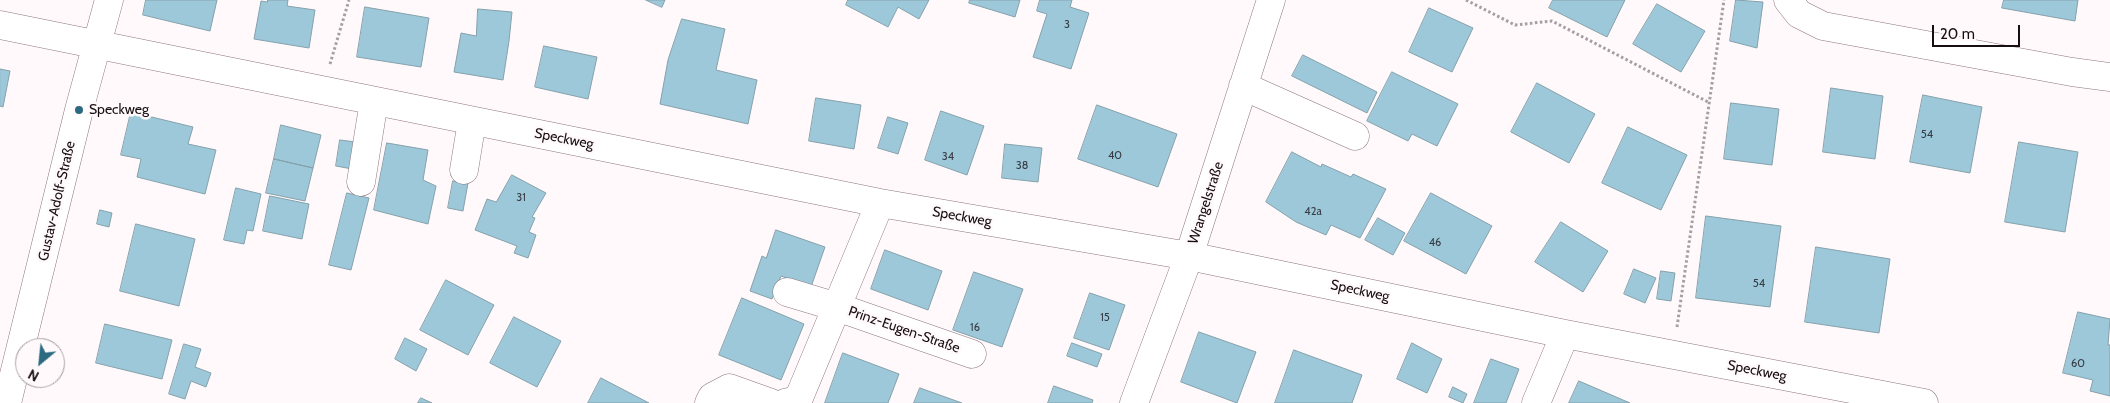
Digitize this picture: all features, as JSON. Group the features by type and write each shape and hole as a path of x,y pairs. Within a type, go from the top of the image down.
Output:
{"street":[{"name":"Gustav-Adolf-Straße","path":"7,403 10,350 109,0"},
{"name":"Wrangelstraße","path":"1134,403 1189,256 1271,0"},
{"path":"1788,0 1799,14 1823,26 2072,72 2110,76"},
{"name":"Speckweg","path":"0,25 880,203 1189,256 1565,334 1924,403"},
{"path":"1244,86 1355,136"},
{"path":"361,182 374,101"},
{"path":"464,170 472,121"},
{"name":"Prinz-Eugen-Straße","path":"787,403 798,400 880,203"},
{"name":"Prinz-Eugen-Straße","path":"787,292 837,307 972,354"},
{"path":"1536,403 1565,334"},
{"path":"709,403 712,397 729,388 771,403"}],"path":[{"path":"322,90 349,0"},
{"path":"1466,0 1515,25 1552,21 1710,103"},
{"path":"1673,355 1724,0"}],"building":[{"path":"146,0 217,0 210,31 143,15"},
{"path":"268,0 288,0 287,6 315,10 309,48 254,39 261,1 267,2"},
{"path":"646,0 665,0 662,7"},
{"path":"848,0 929,0 919,19 898,7 888,27 846,5"},
{"path":"970,0 1020,0 1015,17 969,3"},
{"path":"1040,0 1072,0 1070,7 1089,13 1071,69 1033,57 1047,14 1037,11"},
{"path":"1553,0 1625,0 1607,37 1549,8"},
{"path":"1736,0 1763,2 1757,48 1730,41"},
{"path":"2004,0 2078,0 2075,21 2002,8"},
{"path":"1657,4 1705,31 1681,72 1633,44"},
{"path":"365,7 429,18 421,67 357,57"},
{"path":"1429,8 1473,28 1452,72 1409,52"},
{"path":"478,9 512,12 503,80 454,72 461,33 476,36"},
{"path":"682,19 725,29 716,70 757,80 748,124 660,104 668,60"},
{"path":"544,46 597,57 588,99 535,87"},
{"path":"1303,55 1377,92 1367,113 1292,76"},
{"path":"0,69 10,71 3,107 0,106"},
{"path":"1392,72 1458,104 1437,146 1412,134 1408,141 1367,121"},
{"path":"1537,83 1595,114 1569,163 1511,132"},
{"path":"1831,88 1883,96 1875,159 1823,152"},
{"path":"1923,95 1982,107 1970,173 1910,162"},
{"path":"816,98 861,105 854,149 809,141"},
{"path":"1731,103 1779,109 1772,165 1724,159"},
{"path":"1097,105 1177,134 1158,187 1078,159"},
{"path":"941,111 984,126 967,175 925,160"},
{"path":"131,112 193,127 188,144 216,150 205,194 137,177 141,159 121,155"},
{"path":"888,117 908,123 898,154 878,148"},
{"path":"281,125 321,135 313,168 274,159"},
{"path":"1628,127 1687,155 1661,210 1602,183"},
{"path":"340,140 356,142 352,169 336,166"},
{"path":"2019,142 2078,152 2065,232 2005,222"},
{"path":"387,143 428,150 423,180 436,186 428,224 374,210"},
{"path":"1005,144 1042,148 1038,182 1002,178"},
{"path":"1292,152 1321,167 1322,164 1351,177 1353,174 1386,189 1360,238 1331,225 1326,235 1296,222 1266,202"},
{"path":"274,159 313,168 305,201 266,193"},
{"path":"512,175 546,193 532,217 535,218 529,232 536,235 528,258 514,253 517,246 475,230 487,199 496,202"},
{"path":"453,181 468,183 463,211 448,208"},
{"path":"236,188 261,194 253,231 247,230 244,244 224,240"},
{"path":"347,193 369,198 351,270 329,265"},
{"path":"1431,193 1492,226 1466,274 1404,241"},
{"path":"270,196 309,204 302,239 263,231"},
{"path":"100,210 112,213 109,227 97,224"},
{"path":"1706,216 1781,226 1770,307 1696,298"},
{"path":"1378,218 1405,233 1393,255 1365,240"},
{"path":"1561,222 1608,251 1583,292 1535,262"},
{"path":"136,224 195,239 179,306 120,291"},
{"path":"776,230 825,247 811,287 781,276 772,299 750,291 762,256 766,258"},
{"path":"1816,247 1890,259 1879,333 1805,322"},
{"path":"885,250 942,271 928,310 871,289"},
{"path":"1634,269 1656,278 1645,303 1624,294"},
{"path":"1661,271 1675,273 1671,301 1657,299"},
{"path":"974,272 1023,289 1002,347 953,330"},
{"path":"446,280 494,305 468,355 420,330"},
{"path":"1090,293 1125,305 1109,350 1074,338"},
{"path":"742,298 804,324 781,380 719,355"},
{"path":"2078,312 2110,319 2108,345 2110,345 2110,396 2090,391 2093,380 2063,373"},
{"path":"514,317 561,341 537,387 490,363"},
{"path":"105,324 172,340 162,379 96,363"},
{"path":"1199,332 1256,352 1237,403 1181,382"},
{"path":"405,338 427,349 416,371 395,359"},
{"path":"1072,343 1102,354 1097,367 1067,356"},
{"path":"1412,343 1442,359 1427,393 1397,379"},
{"path":"184,344 201,349 195,367 211,373 206,387 191,381 185,399 169,394"},
{"path":"1294,350 1362,375 1352,403 1275,403"},
{"path":"843,353 899,374 888,403 825,403"},
{"path":"1491,359 1519,369 1506,403 1474,403"},
{"path":"601,378 649,403 588,403"},
{"path":"1579,381 1630,403 1569,403"},
{"path":"1054,386 1093,400 1092,403 1048,403"},
{"path":"1453,387 1467,394 1463,403 1449,397"},
{"path":"920,388 962,403 914,403"},
{"path":"421,398 432,403 418,403"}],"place":[{"name":"Speckweg","path":"79,110"}]}
